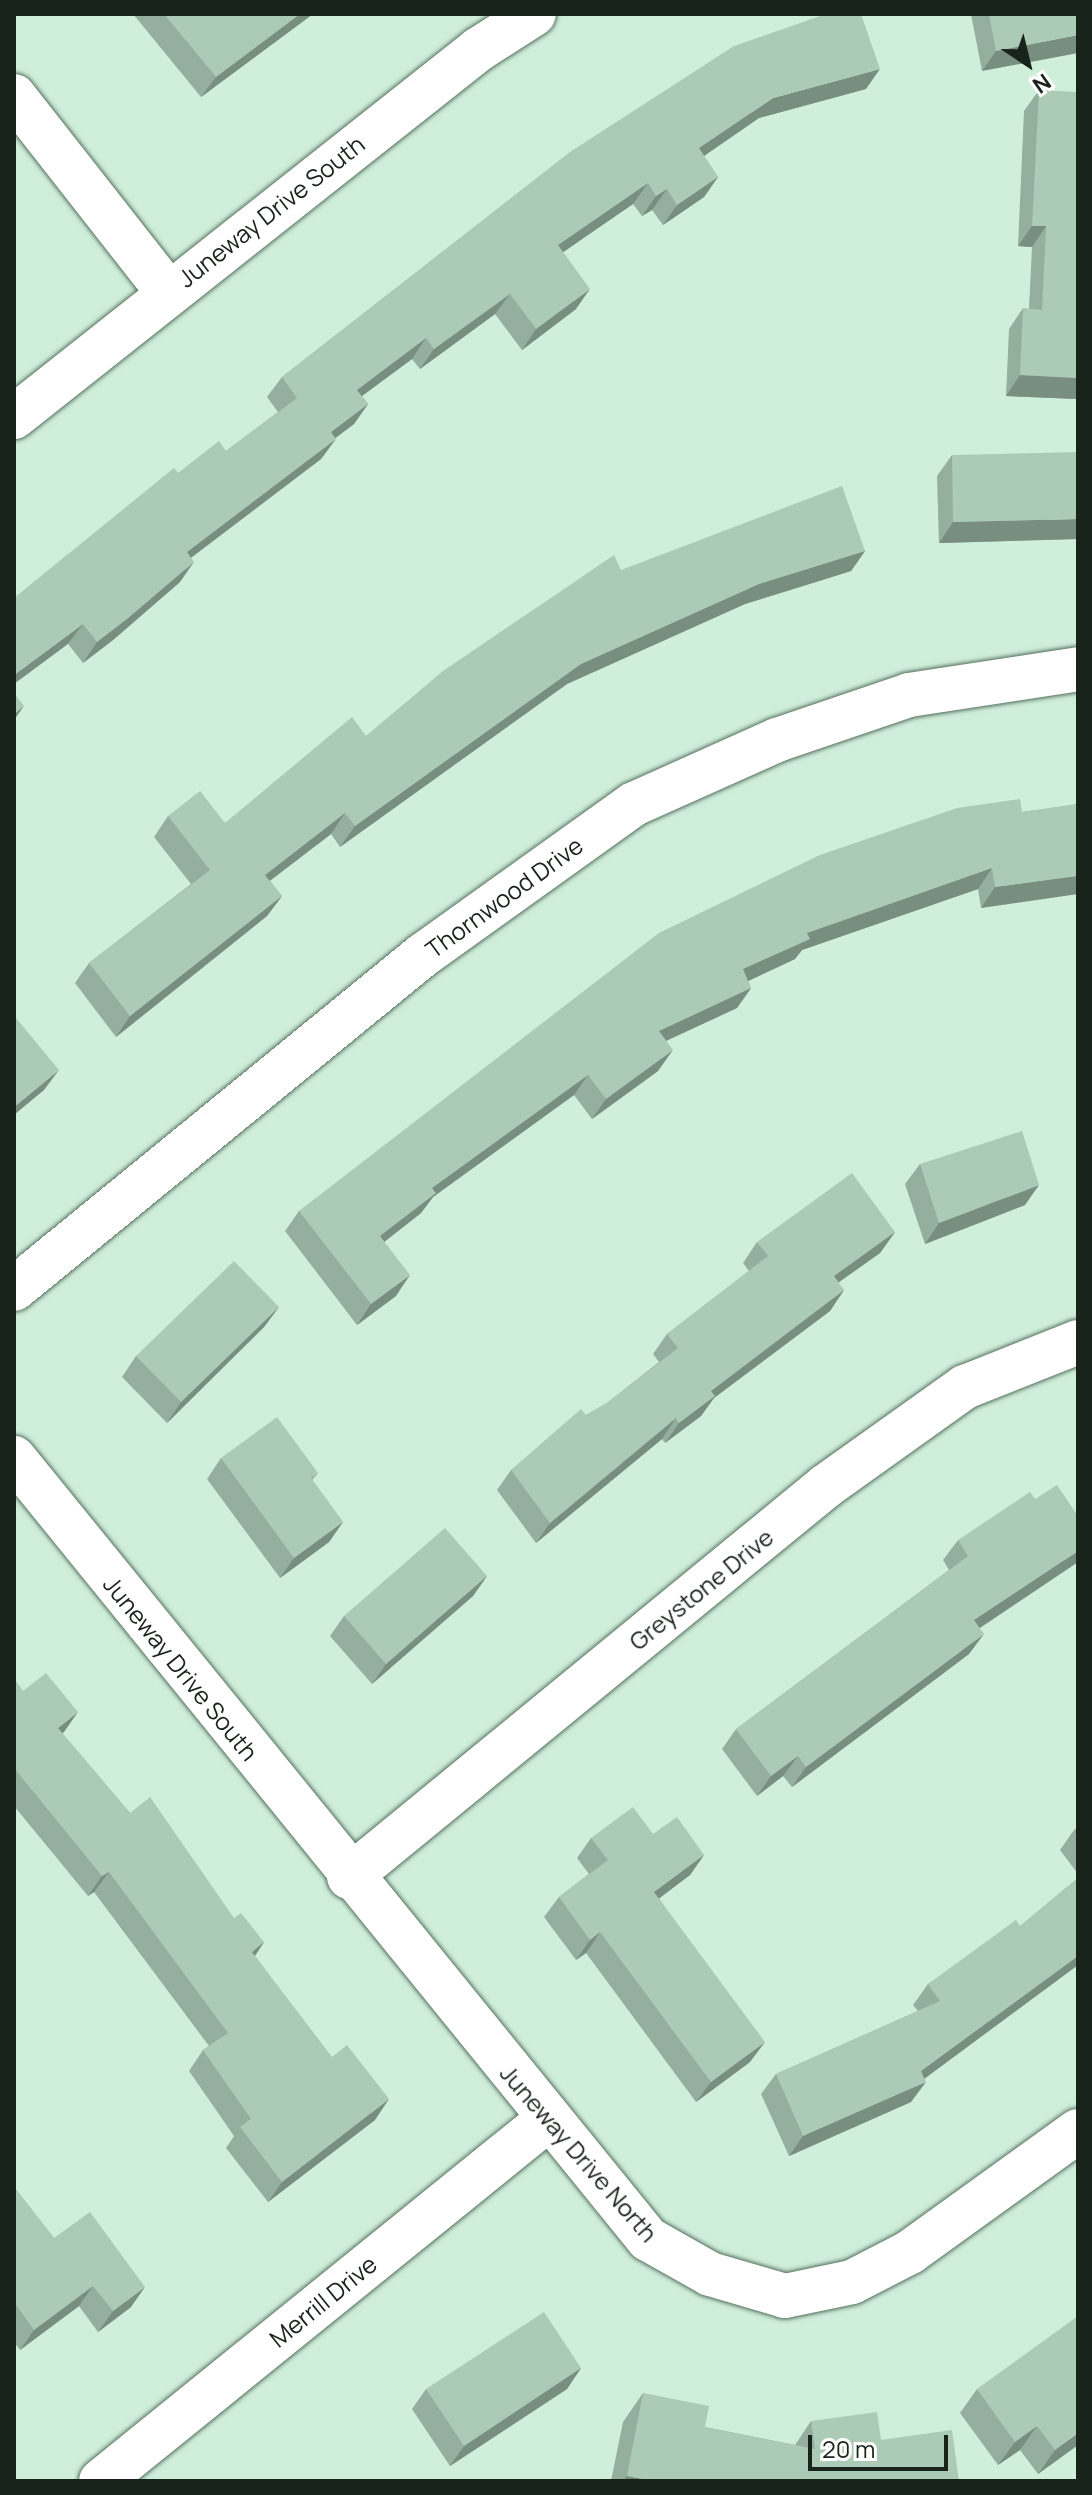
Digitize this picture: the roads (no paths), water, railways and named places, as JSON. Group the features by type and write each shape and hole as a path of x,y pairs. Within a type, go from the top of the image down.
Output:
{"street":[{"name":"Juneway Drive South","path":"14,417 167,291 534,14"},
{"path":"14,96 167,291"},
{"name":"Thornwood Drive","path":"14,1289 423,955 634,804 777,740 909,695 1078,669"},
{"name":"Greystone Drive","path":"349,1877 826,1486 965,1387 1078,1342"},
{"name":"Juneway Drive South","path":"14,1458 349,1877"},
{"name":"Juneway Drive North","path":"349,1877 546,2121 648,2239 710,2274 785,2296 852,2282 910,2252 1078,2131"},
{"name":"Merrill Drive","path":"101,2481 546,2121"}]}
